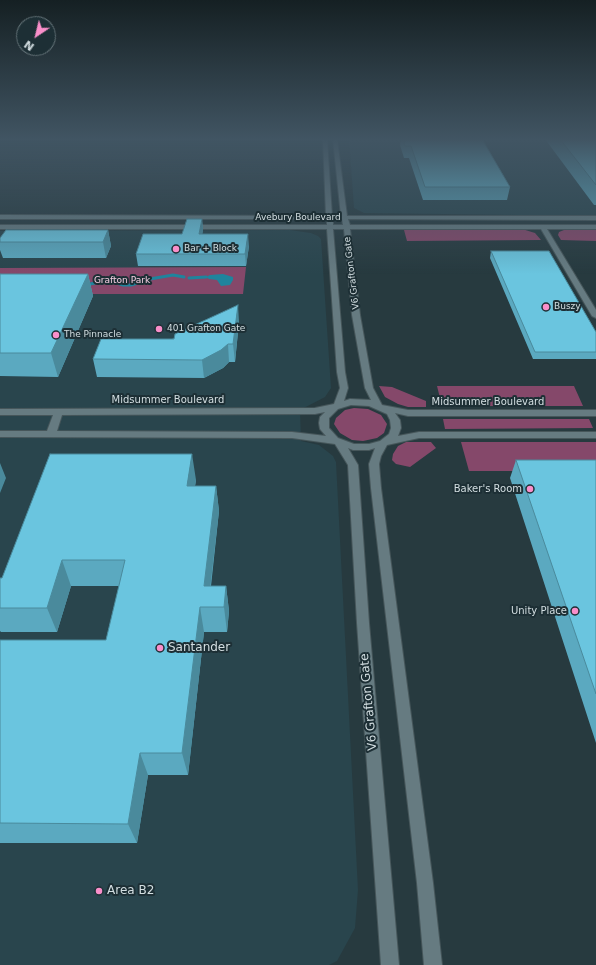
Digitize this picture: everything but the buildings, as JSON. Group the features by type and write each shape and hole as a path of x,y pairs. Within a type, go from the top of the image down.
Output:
{"street":[{"name":"V6 Grafton Gate","path":"328,184 341,372 344,388 336,406"},
{"name":"V6 Grafton Gate","path":"340,184 356,315 369,388 379,406"},
{"name":"Avebury Boulevard","path":"0,218 596,218"},
{"name":"Avebury Boulevard","path":"0,227 596,227"},
{"path":"543,227 596,316"},
{"path":"337,441 329,434 324,423 325,417 336,406 357,402 379,406 390,412 395,420 396,428 393,436 384,443 376,456 374,470 425,883 433,965"},
{"name":"Midsummer Boulevard","path":"0,412 315,411 336,406"},
{"name":"Midsummer Boulevard","path":"379,406 400,412 416,413 596,413"},
{"path":"51,434 60,411"},
{"path":"0,434 292,435 337,441 361,447 419,435 596,435"},
{"name":"V6 Grafton Gate","path":"337,441 353,465 363,623 390,965"}],"shaded area":[{"path":"352,184 596,184 596,216 364,213 354,208"},
{"path":"290,230 311,233 321,239 331,388 325,397 300,410 301,441 319,445 333,456 336,462 358,890 355,928 337,961 329,965 0,965 0,231"}],"green space":[{"path":"522,229 535,233 541,240 407,241 404,230"},
{"path":"564,230 596,230 596,241 561,240 558,235 559,232"},
{"name":"Grafton Park","path":"246,267 243,294 0,294 0,268"},
{"path":"379,386 392,387 426,401 426,407 408,407 398,404 385,397"},
{"path":"437,386 574,386 583,406 442,406"},
{"path":"354,408 368,409 381,415 387,424 384,433 377,438 363,441 352,440 340,433 334,424 336,418 345,410"},
{"path":"443,419 589,419 593,428 445,429"},
{"path":"406,442 431,442 436,448 410,467 396,464 392,460 393,454 398,446"},
{"path":"461,442 596,442 596,471 469,471"}],"water":[{"path":"223,274 233,277 230,285 221,286 217,280 206,277 210,275"}],"waterway":[{"path":"86,285 108,280 123,285 131,285 150,279 173,275 184,277"},
{"path":"189,278 206,277"}],"place":[{"name":"Bar + Block","path":"176,249"},
{"name":"Buszy","path":"546,307"},
{"name":"401 Grafton Gate","path":"159,329"},
{"name":"The Pinnacle","path":"56,335"},
{"name":"Baker's Room","path":"530,489"},
{"name":"Unity Place","path":"575,611"},
{"name":"Santander","path":"160,648"},
{"name":"Area B2","path":"99,891"}]}
